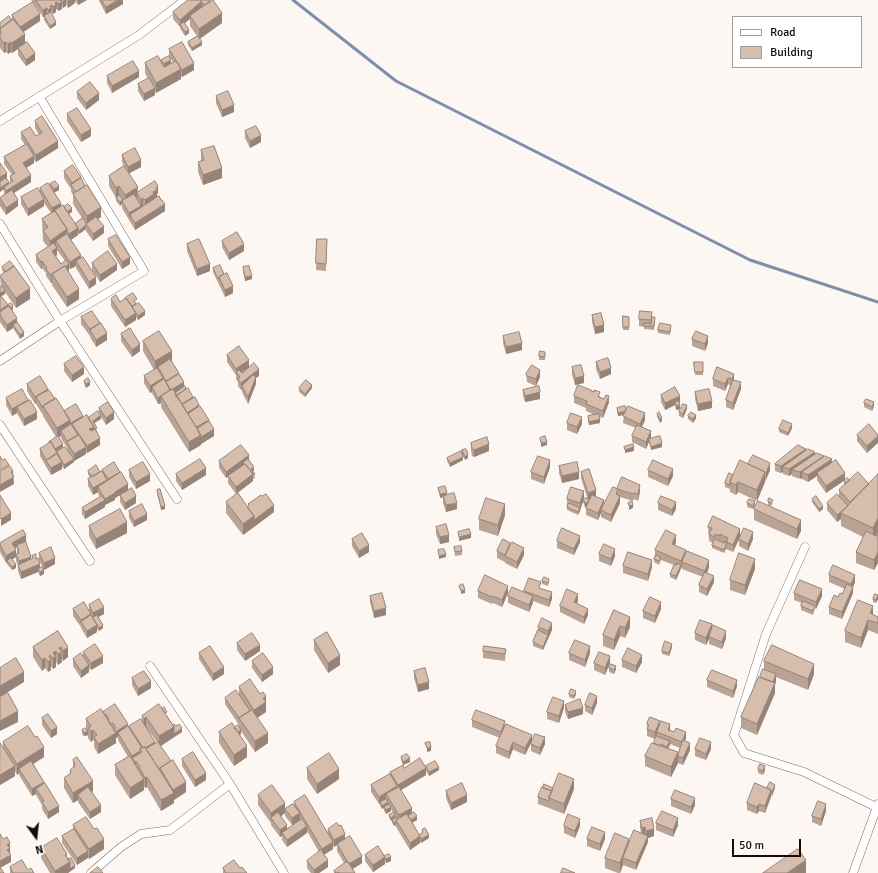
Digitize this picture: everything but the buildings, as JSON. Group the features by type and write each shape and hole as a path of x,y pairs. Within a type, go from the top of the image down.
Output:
{"street":[{"path":"0,121 139,35 185,0"},
{"path":"0,361 60,321 144,271 39,96"},
{"path":"0,224 60,321 177,499"},
{"path":"0,425 90,560"},
{"path":"806,547 766,634 734,735 744,753 804,772 878,806 853,873"},
{"path":"150,666 230,784 284,873"},
{"path":"91,873 121,846 140,834 170,830 230,784"}],"waterway":[{"path":"293,0 396,81 750,260 878,302"}]}
